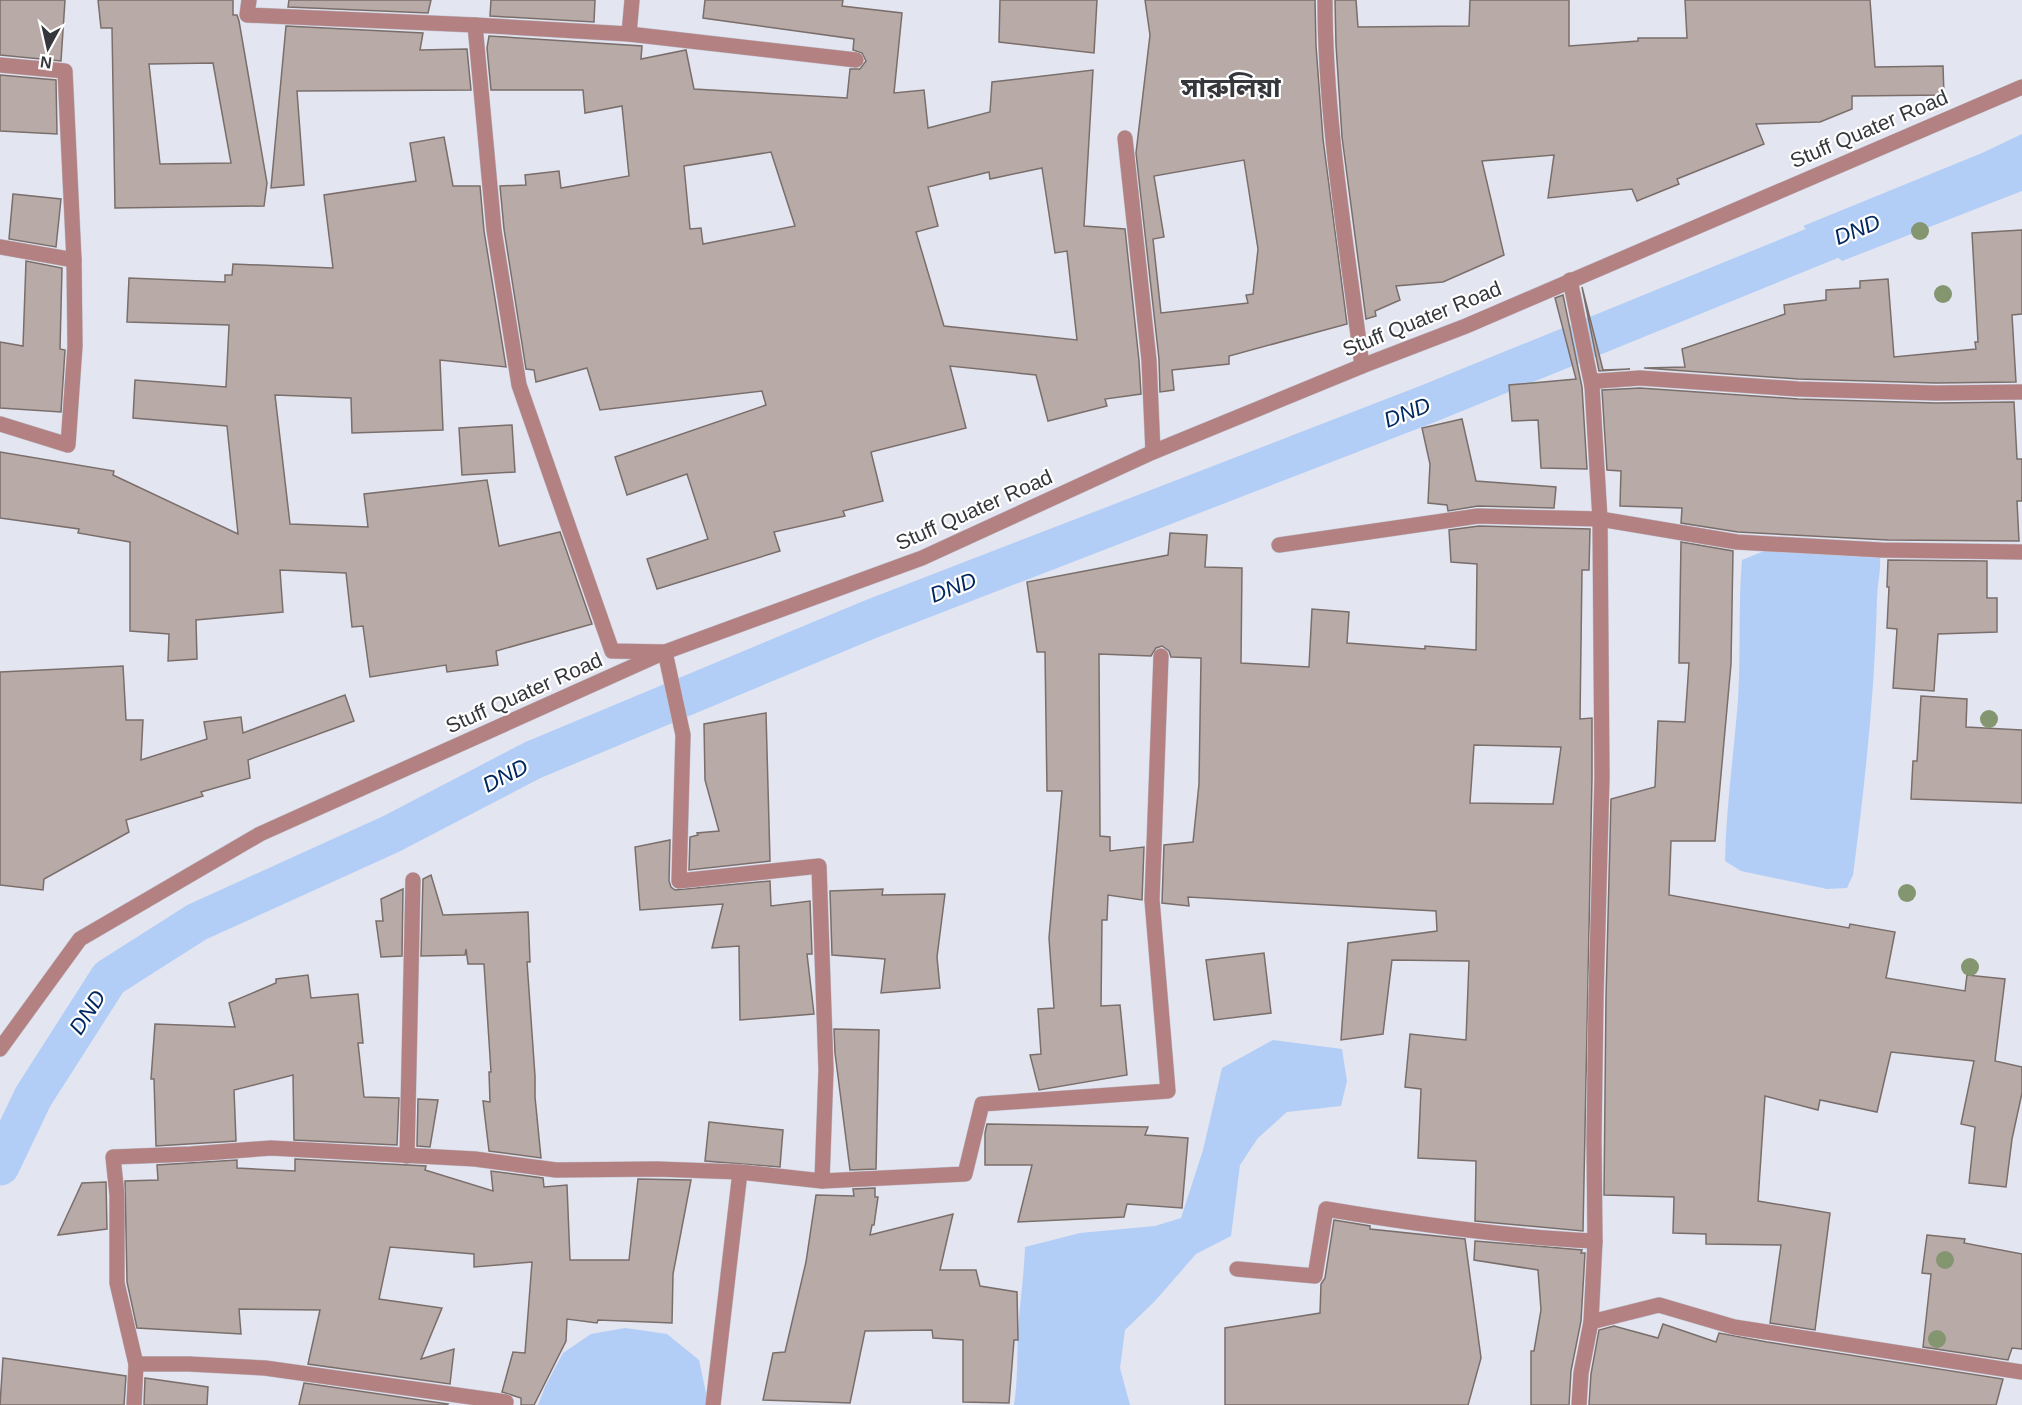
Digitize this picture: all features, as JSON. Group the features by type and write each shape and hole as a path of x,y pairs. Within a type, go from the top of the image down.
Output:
{"street":[{"path":"249,0 247,15 629,34 856,60"},
{"path":"629,34 632,0"},
{"path":"1325,0 1325,51 1362,366"},
{"path":"475,25 494,230 519,385 612,651 665,654 683,735 679,882 819,866 826,1070 822,1181"},
{"path":"0,65 65,71 74,260 75,346 68,445 0,424"},
{"name":"Stuff Quater Road","path":"0,1049 80,939 260,834 665,654 922,558 1153,452 1466,326 2022,87"},
{"path":"1125,138 1149,360 1153,452"},
{"path":"0,248 74,260"},
{"path":"1570,280 1592,386 1600,519 1602,777 1595,1033 1595,1241 1591,1322 1581,1373 1579,1405"},
{"path":"1592,386 1598,381 1640,378 1798,389 1936,393 2022,392"},
{"path":"1279,545 1478,516 1600,519 1737,542 1881,550 2022,552"},
{"path":"134,1405 136,1364 117,1283 117,1195 113,1156 191,1154 271,1148 475,1159 556,1170 657,1169 740,1172 822,1181 965,1174 982,1104 1168,1091 1152,900 1161,656"},
{"path":"407,1156 413,880"},
{"path":"713,1405 740,1172"},
{"path":"1237,1269 1315,1276 1326,1209 1422,1225 1538,1238 1595,1241"},
{"path":"1591,1322 1659,1305 1734,1327 2022,1372"},
{"path":"136,1364 265,1368 506,1402"}],"water":[{"path":"2022,134 2022,191 1842,261 1803,226 1982,153"},
{"path":"1764,551 1880,558 1872,702 1865,772 1853,875 1847,888 1827,889 1741,871 1725,861 1728,800 1738,699 1742,560"},
{"path":"1273,1040 1342,1049 1347,1081 1341,1106 1287,1112 1258,1138 1240,1165 1231,1236 1196,1254 1155,1301 1125,1330 1120,1368 1130,1405 1014,1405 1025,1247 1080,1233 1155,1226 1181,1218 1203,1150 1222,1068"},
{"path":"625,1328 667,1334 699,1360 706,1393 706,1405 538,1405 563,1353 591,1334"}],"building":[{"path":"0,0 65,0 61,61 0,55"},
{"path":"98,0 233,0 233,15 237,15 239,21 267,183 264,206 115,208 112,28 101,28","holes":["213,63 231,163 160,164 149,64"]},
{"path":"289,0 431,0 428,13 288,7"},
{"path":"491,0 595,0 594,22 490,16"},
{"path":"705,0 843,0 842,6 902,13 894,93 924,90 928,128 990,112 992,82 1093,70 1084,226 1125,229 1141,394 1105,399 1107,406 1048,421 1036,375 950,366 966,428 871,452 883,501 843,511 845,516 774,532 780,551 657,589 647,559 708,539 687,474 627,495 615,457 766,405 762,391 600,410 587,368 536,382 534,370 526,369 504,229 500,186 526,185 525,175 559,171 561,188 629,176 622,106 585,113 583,90 491,90 487,48 489,36 642,46 641,59 686,50 694,89 847,98 850,69 860,69 866,61 862,53 853,50 854,39 703,18","holes":["771,152 795,226 703,244 701,228 690,229 684,166","1042,168 1055,253 1067,251 1077,340 944,326 916,232 938,226 928,187 989,172 990,179"]},
{"path":"1000,0 1097,0 1094,53 999,42"},
{"path":"1145,0 1315,0 1323,139 1347,324 1229,356 1229,364 1172,370 1174,390 1160,392 1159,359 1136,153 1150,35","holes":["1244,160 1258,249 1253,294 1246,295 1248,303 1161,313 1153,239 1164,237 1154,176"]},
{"path":"1335,0 1356,0 1358,27 1469,26 1470,0 1569,0 1569,46 1638,41 1638,38 1687,38 1685,0 1870,0 1875,67 1943,66 1944,95 1852,96 1852,109 1820,122 1756,124 1764,144 1677,179 1679,184 1637,201 1632,189 1548,198 1554,155 1482,161 1504,255 1443,282 1396,286 1400,300 1375,311 1376,316 1366,319 1342,137"},
{"path":"286,26 423,33 420,50 467,49 471,90 297,91 304,185 271,188"},
{"path":"0,75 56,80 57,134 0,131"},
{"path":"444,137 453,186 480,186 484,231 506,367 440,360 443,430 352,433 351,398 275,395 290,524 368,527 364,494 487,480 499,546 560,532 592,624 496,651 498,665 447,672 446,665 370,677 363,626 352,627 346,573 280,570 283,612 196,620 197,659 168,661 169,634 130,631 130,542 78,533 79,529 0,518 0,452 114,471 113,475 238,534 227,426 133,418 135,380 226,387 229,325 127,322 129,278 225,282 225,275 232,275 233,264 333,268 324,195 416,181 410,143"},
{"path":"13,194 61,199 56,247 9,239"},
{"path":"2022,230 2022,314 2012,315 2016,382 1936,383 1798,379 1644,368 1685,367 1682,349 1785,314 1784,305 1826,300 1826,290 1860,288 1860,281 1888,279 1894,357 1976,349 1975,342 1978,342 1972,233"},
{"path":"26,261 62,268 60,349 65,350 61,412 0,408 0,342 23,346"},
{"path":"1582,287 1603,370 1630,369 1599,371"},
{"path":"1563,295 1582,387 1587,469 1541,468 1538,420 1512,421 1509,385 1576,379 1555,298"},
{"path":"1640,388 1798,399 1936,403 2014,402 2017,459 2022,459 2022,501 2017,501 2019,541 1888,540 1738,532 1681,523 1682,508 1620,506 1621,471 1607,470 1602,390"},
{"path":"1462,419 1476,481 1556,487 1554,508 1478,506 1448,511 1447,505 1428,503 1430,464 1422,428"},
{"path":"512,425 515,472 462,475 459,428"},
{"path":"1479,526 1590,529 1589,570 1582,570 1580,719 1592,718 1583,1231 1475,1221 1476,1161 1418,1158 1421,1089 1405,1087 1410,1034 1466,1040 1469,961 1392,960 1383,1034 1341,1040 1348,943 1437,931 1436,911 1188,897 1189,906 1162,903 1164,845 1193,842 1199,784 1201,658 1171,657 1169,651 1162,646 1156,648 1151,656 1099,654 1100,836 1110,837 1110,851 1144,847 1142,900 1108,895 1107,920 1102,920 1101,1006 1120,1005 1127,1075 1039,1090 1030,1055 1041,1054 1038,1009 1054,1008 1049,938 1062,791 1047,791 1045,652 1037,652 1027,582 1168,555 1170,533 1207,535 1205,567 1242,568 1241,663 1309,667 1312,609 1349,612 1347,643 1476,650 1477,564 1451,562 1449,530","holes":["1474,745 1561,747 1553,804 1470,803"]},
{"path":"1681,542 1733,551 1731,664 1715,841 1671,841 1669,895 1849,928 1850,924 1895,932 1886,978 1965,991 1967,975 2005,979 1995,1061 2022,1067 2022,1093 2012,1139 2006,1187 1969,1183 1975,1127 1961,1124 1974,1061 1891,1052 1877,1112 1820,1100 1818,1110 1765,1096 1758,1201 1830,1213 1815,1330 1770,1323 1781,1245 1706,1244 1706,1234 1673,1233 1674,1197 1604,1195 1611,799 1655,787 1658,721 1685,722 1689,663 1679,663"},
{"path":"1888,560 1987,561 1987,598 1997,598 1997,632 1938,634 1934,691 1893,688 1897,629 1887,628"},
{"path":"123,666 126,720 143,720 141,760 207,739 204,722 241,717 243,733 345,695 354,721 248,760 250,778 201,792 203,796 126,820 129,832 44,879 43,890 0,885 0,672"},
{"path":"1921,696 1967,699 1966,727 2022,730 2022,803 1911,799 1913,761 1917,761"},
{"path":"766,713 770,861 689,870 690,837 698,835 697,833 719,831 705,780 704,724"},
{"path":"670,840 669,881 675,890 770,881 771,906 810,901 812,954 807,954 814,1014 740,1020 739,946 712,948 723,904 640,910 635,847"},
{"path":"431,875 443,915 528,912 530,962 527,962 541,1158 489,1151 483,1101 490,1102 489,1072 491,1072 484,964 468,964 466,949 465,955 421,956 423,879"},
{"path":"403,889 402,956 381,957 376,921 383,921 381,899"},
{"path":"883,889 882,895 945,894 937,957 940,988 881,993 885,959 832,955 830,891"},
{"path":"1264,953 1271,1013 1214,1020 1206,960"},
{"path":"308,975 311,998 358,994 363,1043 358,1043 364,1097 399,1098 397,1145 294,1140 293,1075 234,1090 236,1141 156,1146 154,1079 151,1079 155,1024 235,1027 229,1003 276,983 276,979"},
{"path":"834,1029 879,1030 876,1169 850,1170"},
{"path":"418,1099 438,1100 430,1147 417,1146"},
{"path":"709,1122 783,1130 780,1167 705,1161"},
{"path":"987,1124 1148,1127 1145,1135 1188,1138 1182,1208 1127,1204 1124,1217 1018,1222 1032,1165 985,1165"},
{"path":"295,1159 426,1166 425,1170 493,1191 491,1171 543,1178 544,1187 567,1185 570,1260 629,1260 638,1179 691,1180 673,1274 672,1323 598,1320 597,1323 567,1319 566,1341 534,1405 521,1405 521,1398 502,1392 513,1352 525,1353 532,1262 474,1267 474,1254 390,1247 379,1299 442,1308 421,1359 454,1349 450,1384 308,1364 320,1310 239,1309 241,1334 137,1328 127,1282 125,1181 158,1180 157,1165 237,1160 237,1168 295,1171"},
{"path":"106,1182 107,1229 58,1235 82,1183"},
{"path":"875,1188 875,1197 878,1197 874,1225 872,1225 870,1235 953,1214 940,1270 976,1270 980,1286 1017,1292 1018,1340 1014,1340 1009,1403 963,1402 963,1340 933,1338 932,1330 865,1331 850,1403 763,1400 773,1353 785,1352 806,1262 816,1195 854,1196 853,1189"},
{"path":"1334,1220 1370,1226 1370,1229 1465,1239 1481,1358 1468,1405 1225,1405 1225,1328 1320,1313 1321,1284 1325,1278"},
{"path":"1927,1235 1965,1239 1964,1243 2022,1254 2022,1349 2012,1348 2008,1360 1923,1347 1931,1274 1922,1273"},
{"path":"1475,1241 1582,1250 1581,1253 1585,1253 1581,1321 1571,1371 1569,1405 1531,1405 1531,1351 1534,1351 1541,1310 1538,1270 1474,1260"},
{"path":"1663,1324 1716,1342 1719,1333 2003,1379 1996,1405 1589,1405 1591,1374 1599,1330 1614,1326 1658,1338"},
{"path":"3,1358 126,1376 124,1405 0,1405"},
{"path":"145,1378 208,1387 207,1405 144,1405"},
{"path":"304,1383 448,1404 299,1405"}],"waterway":[{"name":"DND","path":"0,1166 33,1097 109,978 197,922 391,834 533,760 871,619 1430,403 1872,223"}],"district":[{"name":"সারুলিয়া","path":"1231,88"}]}
